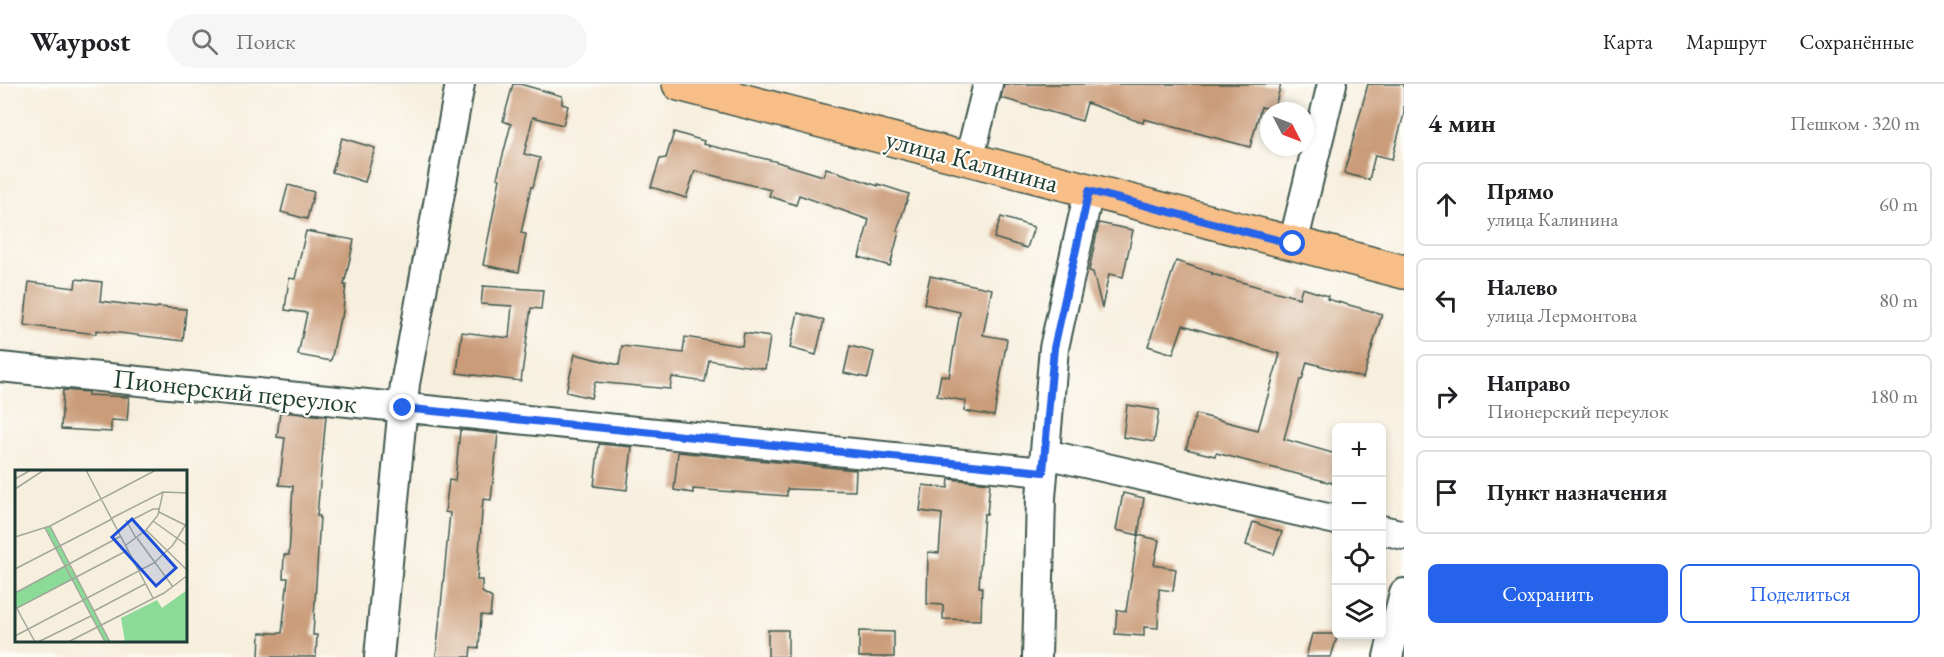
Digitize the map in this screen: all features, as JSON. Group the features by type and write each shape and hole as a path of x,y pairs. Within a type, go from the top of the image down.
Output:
{"main road":[{"name":"улица Калинина","path":"679,84 1404,272"}],"street":[{"path":"379,657 405,384 460,84"},
{"path":"969,160 988,84"},
{"path":"1293,244 1332,84"},
{"path":"1037,657 1044,463 1054,348 1089,191"},
{"name":"Пионерский переулок","path":"0,367 403,408 1044,463 1332,519"},
{"path":"1386,531 1404,535"},
{"path":"1388,657 1404,593"}],"building":[{"path":"513,84 562,96 562,104 568,106 563,125 533,117 524,154 540,158 521,233 526,234 519,272 483,265 500,179 497,178 511,124 503,121"},
{"path":"1004,84 1281,84 1276,102 1260,102 1260,111 1250,147 1144,119 1143,123 1087,103 1082,121 1001,98"},
{"path":"1368,84 1404,84 1404,114 1392,159 1375,155 1369,180 1344,173"},
{"path":"674,132 704,141 703,144 774,161 823,176 826,168 909,194 897,231 899,232 890,266 859,257 869,220 799,195 796,205 769,196 771,190 695,171 686,198 651,187 660,159 666,158"},
{"path":"342,138 375,148 365,182 332,172"},
{"path":"288,185 314,192 307,219 281,212"},
{"path":"1001,217 1034,227 1027,248 994,238"},
{"path":"1099,223 1133,230 1123,277 1109,274 1102,308 1093,272 1089,271"},
{"path":"306,231 354,240 344,285 346,285 342,318 340,318 331,361 298,355 307,313 285,310 289,278 295,279"},
{"path":"1176,261 1212,274 1299,298 1302,288 1328,296 1327,299 1382,314 1363,378 1307,362 1302,380 1300,380 1284,439 1332,453 1332,483 1216,453 1215,456 1186,449 1196,414 1258,430 1280,354 1183,325 1173,354 1148,346"},
{"path":"930,276 992,289 983,335 1007,339 994,416 964,411 966,401 937,396 941,375 949,377 960,312 924,304"},
{"path":"76,279 102,282 100,301 186,309 183,341 96,330 96,334 24,325 29,282 75,288"},
{"path":"483,286 543,290 541,309 531,308 521,381 457,373 462,332 509,338 512,306 481,304"},
{"path":"798,313 824,320 816,355 790,348"},
{"path":"744,333 770,337 765,369 709,360 705,382 672,377 670,389 595,382 591,398 566,392 575,354 619,365 622,346 683,353 685,337 742,346"},
{"path":"850,346 874,352 868,378 844,373"},
{"path":"63,390 88,392 88,395 129,397 127,421 111,420 111,432 61,429"},
{"path":"1127,405 1159,410 1154,442 1123,437"},
{"path":"280,412 326,416 317,516 320,516 313,635 317,635 316,657 259,657 260,633 282,633 288,578 283,578 284,555 289,555 293,486 279,485 285,438 277,437"},
{"path":"460,430 498,434 491,500 483,499 477,580 482,580 482,592 492,598 490,616 481,615 479,648 471,647 470,657 436,657 450,513 445,512 449,480 455,481"},
{"path":"599,444 632,447 627,490 594,486"},
{"path":"678,452 856,470 855,491 787,489 787,496 693,489 693,493 674,490"},
{"path":"949,479 990,483 987,514 984,514 979,587 982,587 981,620 943,619 943,605 927,604 928,552 939,553 942,514 920,511 923,485 948,488"},
{"path":"1123,493 1144,498 1138,535 1116,530"},
{"path":"1253,522 1282,532 1274,554 1246,545"},
{"path":"1138,535 1159,540 1154,565 1176,569 1173,591 1159,589 1158,628 1144,627 1144,636 1115,634 1117,610 1126,611"},
{"path":"768,630 788,630 788,657 768,657"},
{"path":"859,631 894,632 894,657 859,657"},
{"path":"1312,634 1332,634 1332,639 1336,639 1331,657 1306,657"}],"route":[{"path":"403,408 1043,472 1054,348 1089,191 1293,244"}]}
